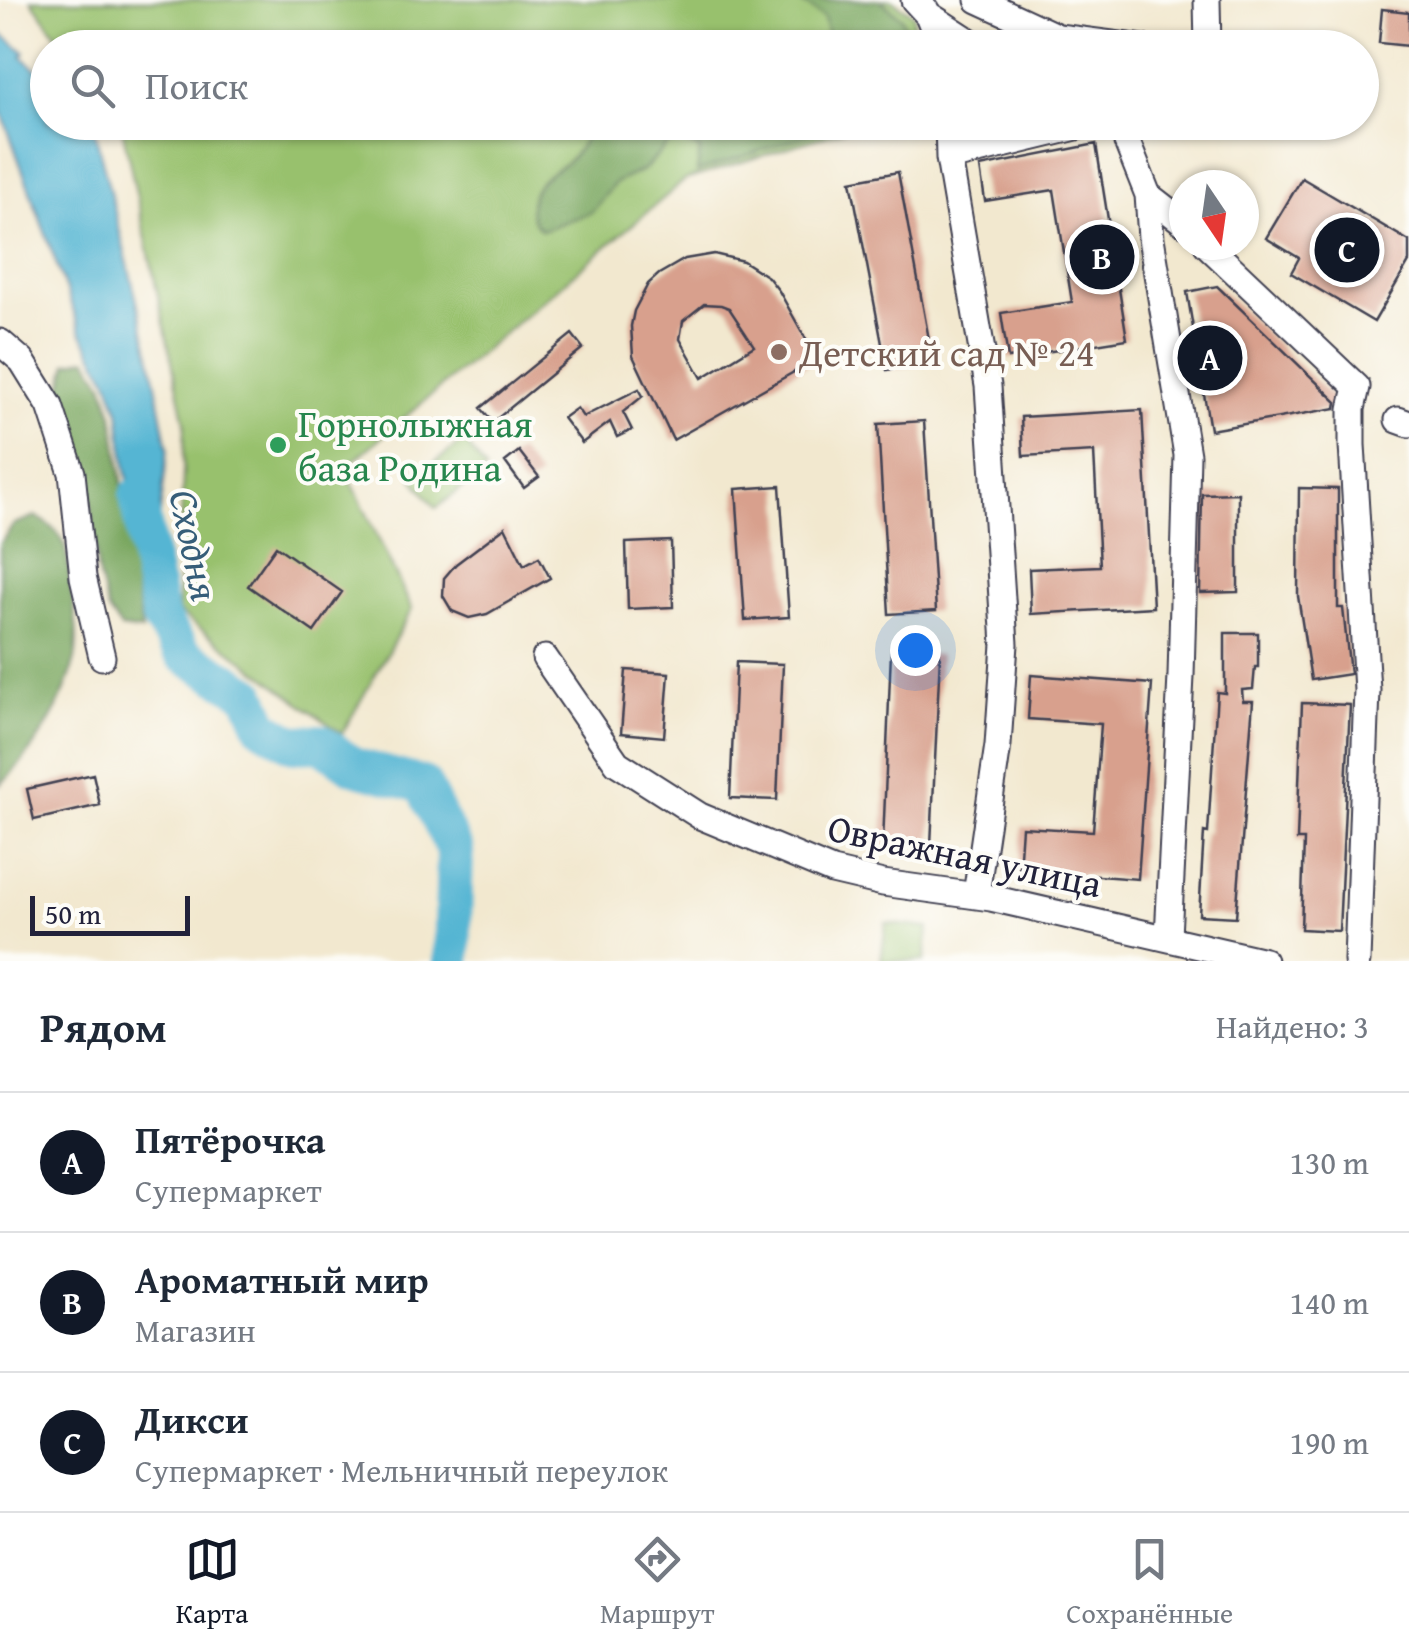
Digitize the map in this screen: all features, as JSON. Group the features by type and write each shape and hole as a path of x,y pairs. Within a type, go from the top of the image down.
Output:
{"street":[{"path":"978,0 1043,30"},
{"path":"1208,0 1208,30"},
{"path":"922,4 933,30"},
{"path":"922,4 956,30"},
{"path":"949,140 988,386 1004,644 998,745 976,895"},
{"path":"950,158 1024,140"},
{"path":"1126,140 1148,195 1156,278 1187,455 1168,937"},
{"path":"1148,195 1169,211"},
{"path":"1223,260 1357,387 1352,446 1367,690 1358,961"},
{"path":"0,342 22,362 50,406 72,473 83,577 102,657"},
{"name":"Овражная улица","path":"545,658 617,763 700,816 832,871 883,884 976,895 1264,961"}],"green space":[{"path":"31,0 892,0 914,15 913,30 53,30"},
{"path":"797,0 880,0 902,18 906,30 827,30 824,17"},
{"name":"Горнолыжная база Родина","path":"125,140 811,140 685,180 345,468 412,609 342,734 178,612 185,422"},
{"path":"584,140 792,140 697,172 700,149 679,141 668,144 645,169 615,183 592,212 542,230 531,214 536,188 543,178 569,161"},
{"path":"87,358 103,383 113,414 142,631 121,628 108,611 98,573 88,471 62,387 68,363"},
{"path":"464,440 486,470 436,508 413,479"},
{"path":"36,516 64,542 76,620 75,659 46,727 0,785 0,543 14,524"},
{"path":"886,923 929,928 925,961 881,961"}],"water":[{"path":"0,33 25,52 22,57 30,63 30,140 97,140 151,358 168,448 159,521 147,547 142,546 125,465 119,411 108,380 81,332 0,108"}],"building":[{"path":"1382,9 1409,12 1409,46 1379,43"},
{"path":"1096,144 1127,339 1008,358 1001,313 1072,302 1054,190 985,201 980,167"},
{"path":"898,172 933,361 887,370 851,181"},
{"path":"1302,178 1409,241 1409,262 1374,322 1291,273 1299,258 1266,238"},
{"name":"Детский сад № 24","path":"714,254 743,261 768,277 817,359 673,440 633,356 631,326 648,284 685,259","holes":["704,304 729,308 754,346 702,378 680,339 683,321"]},
{"path":"1217,286 1337,402 1336,408 1210,430 1187,292"},
{"path":"572,334 583,348 493,422 481,408"},
{"path":"639,389 643,396 623,412 632,430 617,437 610,422 582,443 563,418 577,408 583,417"},
{"path":"1142,410 1153,607 1031,614 1029,569 1100,566 1094,452 1023,456 1021,417"},
{"path":"924,421 936,611 889,614 878,424"},
{"path":"519,451 539,477 524,488 505,462"},
{"path":"780,486 789,617 745,620 736,489"},
{"path":"1299,488 1338,489 1338,608 1343,608 1350,674 1311,680 1298,596"},
{"path":"1238,493 1238,592 1200,593 1202,494"},
{"path":"505,527 524,565 539,557 550,578 487,614 469,618 452,611 443,596 444,578 456,564"},
{"path":"671,541 673,607 628,609 626,543"},
{"path":"276,546 342,592 314,632 248,586"},
{"path":"1225,633 1258,633 1258,667 1253,689 1242,690 1243,701 1253,701 1236,917 1199,915 1217,692 1225,693"},
{"path":"891,652 940,655 931,845 883,843"},
{"path":"736,662 783,664 777,800 730,798"},
{"path":"626,670 669,673 664,737 621,733"},
{"path":"1031,675 1152,684 1138,879 1019,870 1022,827 1093,831 1101,724 1028,719"},
{"path":"1302,703 1350,705 1339,931 1301,929 1304,840 1297,840"},
{"path":"93,774 100,805 34,820 27,789"}],"waterway":[{"name":"Сходня","path":"138,496 160,618 184,655 249,694 263,726 293,744 321,743 353,766 423,785 455,851 452,961"}],"place":[{"name":"Дикси","path":"1347,250"},
{"name":"Ароматный мир","path":"1102,257"},
{"name":"Детский сад № 24","path":"779,352"},
{"name":"Пятёрочка","path":"1210,358"},
{"name":"Горнолыжная база Родина","path":"278,445"}]}
